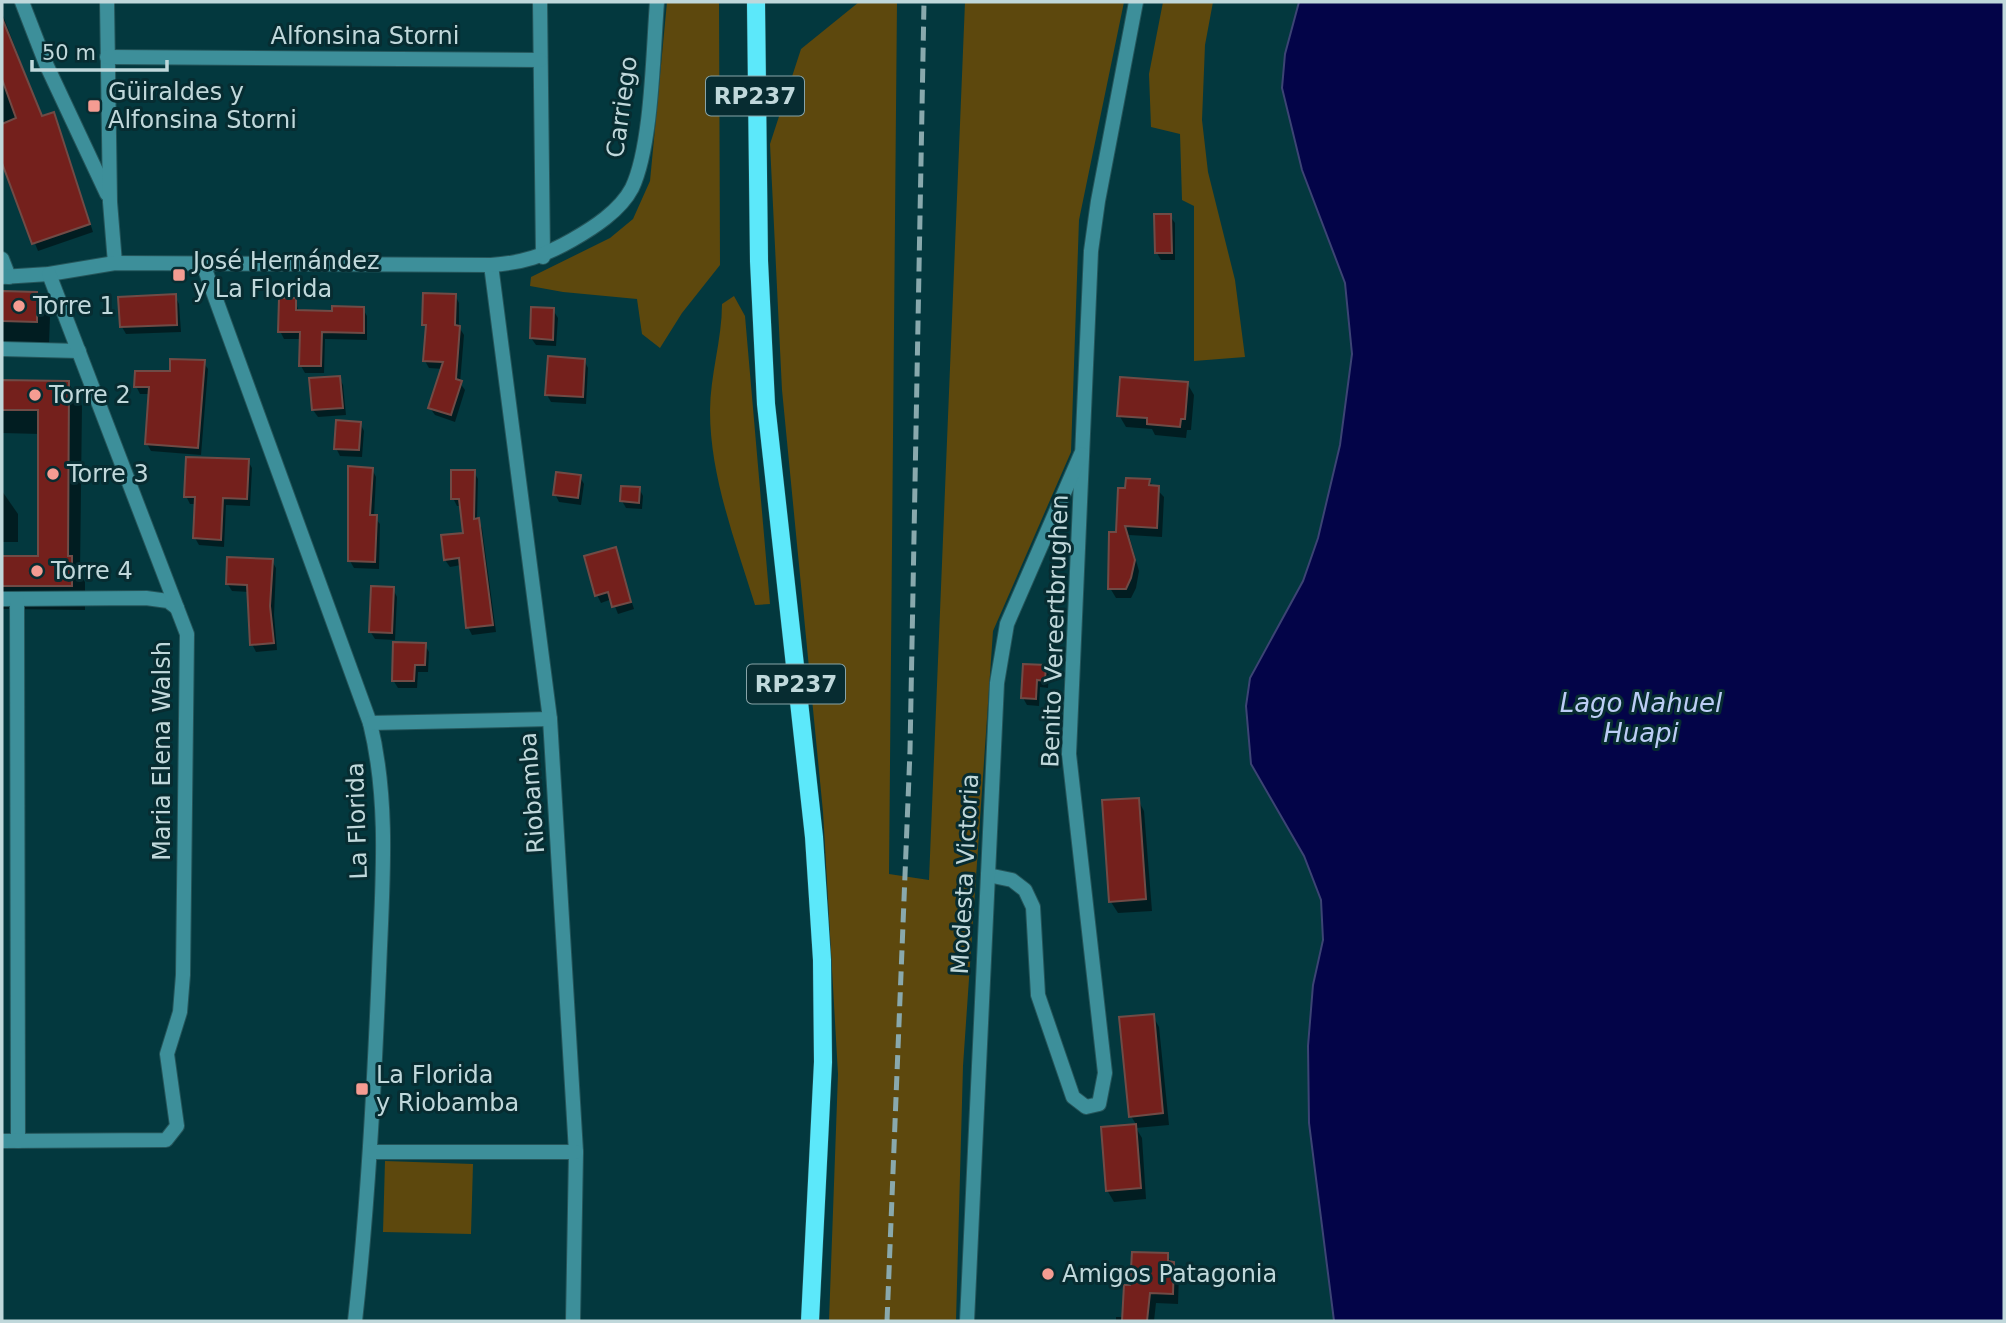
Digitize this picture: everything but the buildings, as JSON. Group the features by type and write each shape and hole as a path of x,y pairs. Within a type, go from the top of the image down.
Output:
{"main road":[{"name":"RP237","path":"756,2 759,261 766,404 814,837 822,960 822,1062 810,1321"}],"street":[{"path":"22,2 46,64 110,202"},
{"path":"107,2 110,202 115,263"},
{"path":"540,2 543,257"},
{"name":"Carriego","path":"5,277 50,274 115,263 491,265 518,264 543,257 600,224 631,190 643,153 657,2"},
{"name":"Benito Vereertbrughen","path":"988,875 1012,880 1025,890 1033,907 1038,995 1073,1097 1086,1107 1099,1104 1105,1073 1069,754 1085,446 1091,251 1136,2"},
{"name":"Alfonsina Storni","path":"107,57 540,60"},
{"path":"2,259 5,277"},
{"name":"La Florida","path":"203,264 370,723 380,761 384,849 371,1152 355,1321"},
{"name":"Riobamba","path":"491,265 550,719 576,1152 573,1321"},
{"name":"Maria Elena Walsh","path":"18,1141 166,1140 177,1126 167,1054 180,1012 183,975 187,634 50,274"},
{"path":"2,349 79,351"},
{"name":"Modesta Victoria","path":"967,1321 997,683 1007,624 1085,446"},
{"path":"2,599 146,598 168,601 177,608"},
{"path":"2,1141 18,1141 17,599"},
{"path":"370,723 550,719"},
{"path":"371,1152 576,1152"}],"shaded area":[{"path":"667,2 719,2 720,265 682,313 660,348 642,334 637,299 530,286 531,277 610,238 633,219 650,181"},
{"path":"859,2 897,2 889,874 929,880 965,2 1124,2 1079,220 1071,452 993,631 963,1066 956,1321 829,1321 838,1074 823,812 782,390 770,144 801,49"},
{"path":"1163,2 1213,2 1205,45 1202,120 1208,172 1235,280 1245,357 1194,361 1194,206 1182,200 1180,134 1151,127 1149,74"},
{"path":"734,296 745,316 770,604 755,605 725,509 711,436 712,384 722,304"},
{"path":"385,1161 473,1164 471,1234 383,1232"}],"water":[{"name":"Lago Nahuel Huapi","path":"1299,2 2004,2 2004,1321 1334,1321 1309,1123 1308,1046 1313,985 1323,940 1321,900 1304,856 1251,764 1246,706 1250,678 1303,581 1318,538 1340,445 1352,354 1345,283 1302,170 1282,88 1285,54"}],"railway":[{"path":"887,1321 910,751 924,2"}],"place":[{"name":"Güiraldes y Alfonsina Storni","path":"94,106"},
{"name":"José Hernández y La Florida","path":"179,275"},
{"name":"Torre 1","path":"19,306"},
{"name":"Torre 2","path":"35,395"},
{"name":"Torre 3","path":"53,474"},
{"name":"Torre 4","path":"37,571"},
{"name":"La Florida y Riobamba","path":"362,1089"},
{"name":"Amigos Patagonia","path":"1048,1274"}]}
